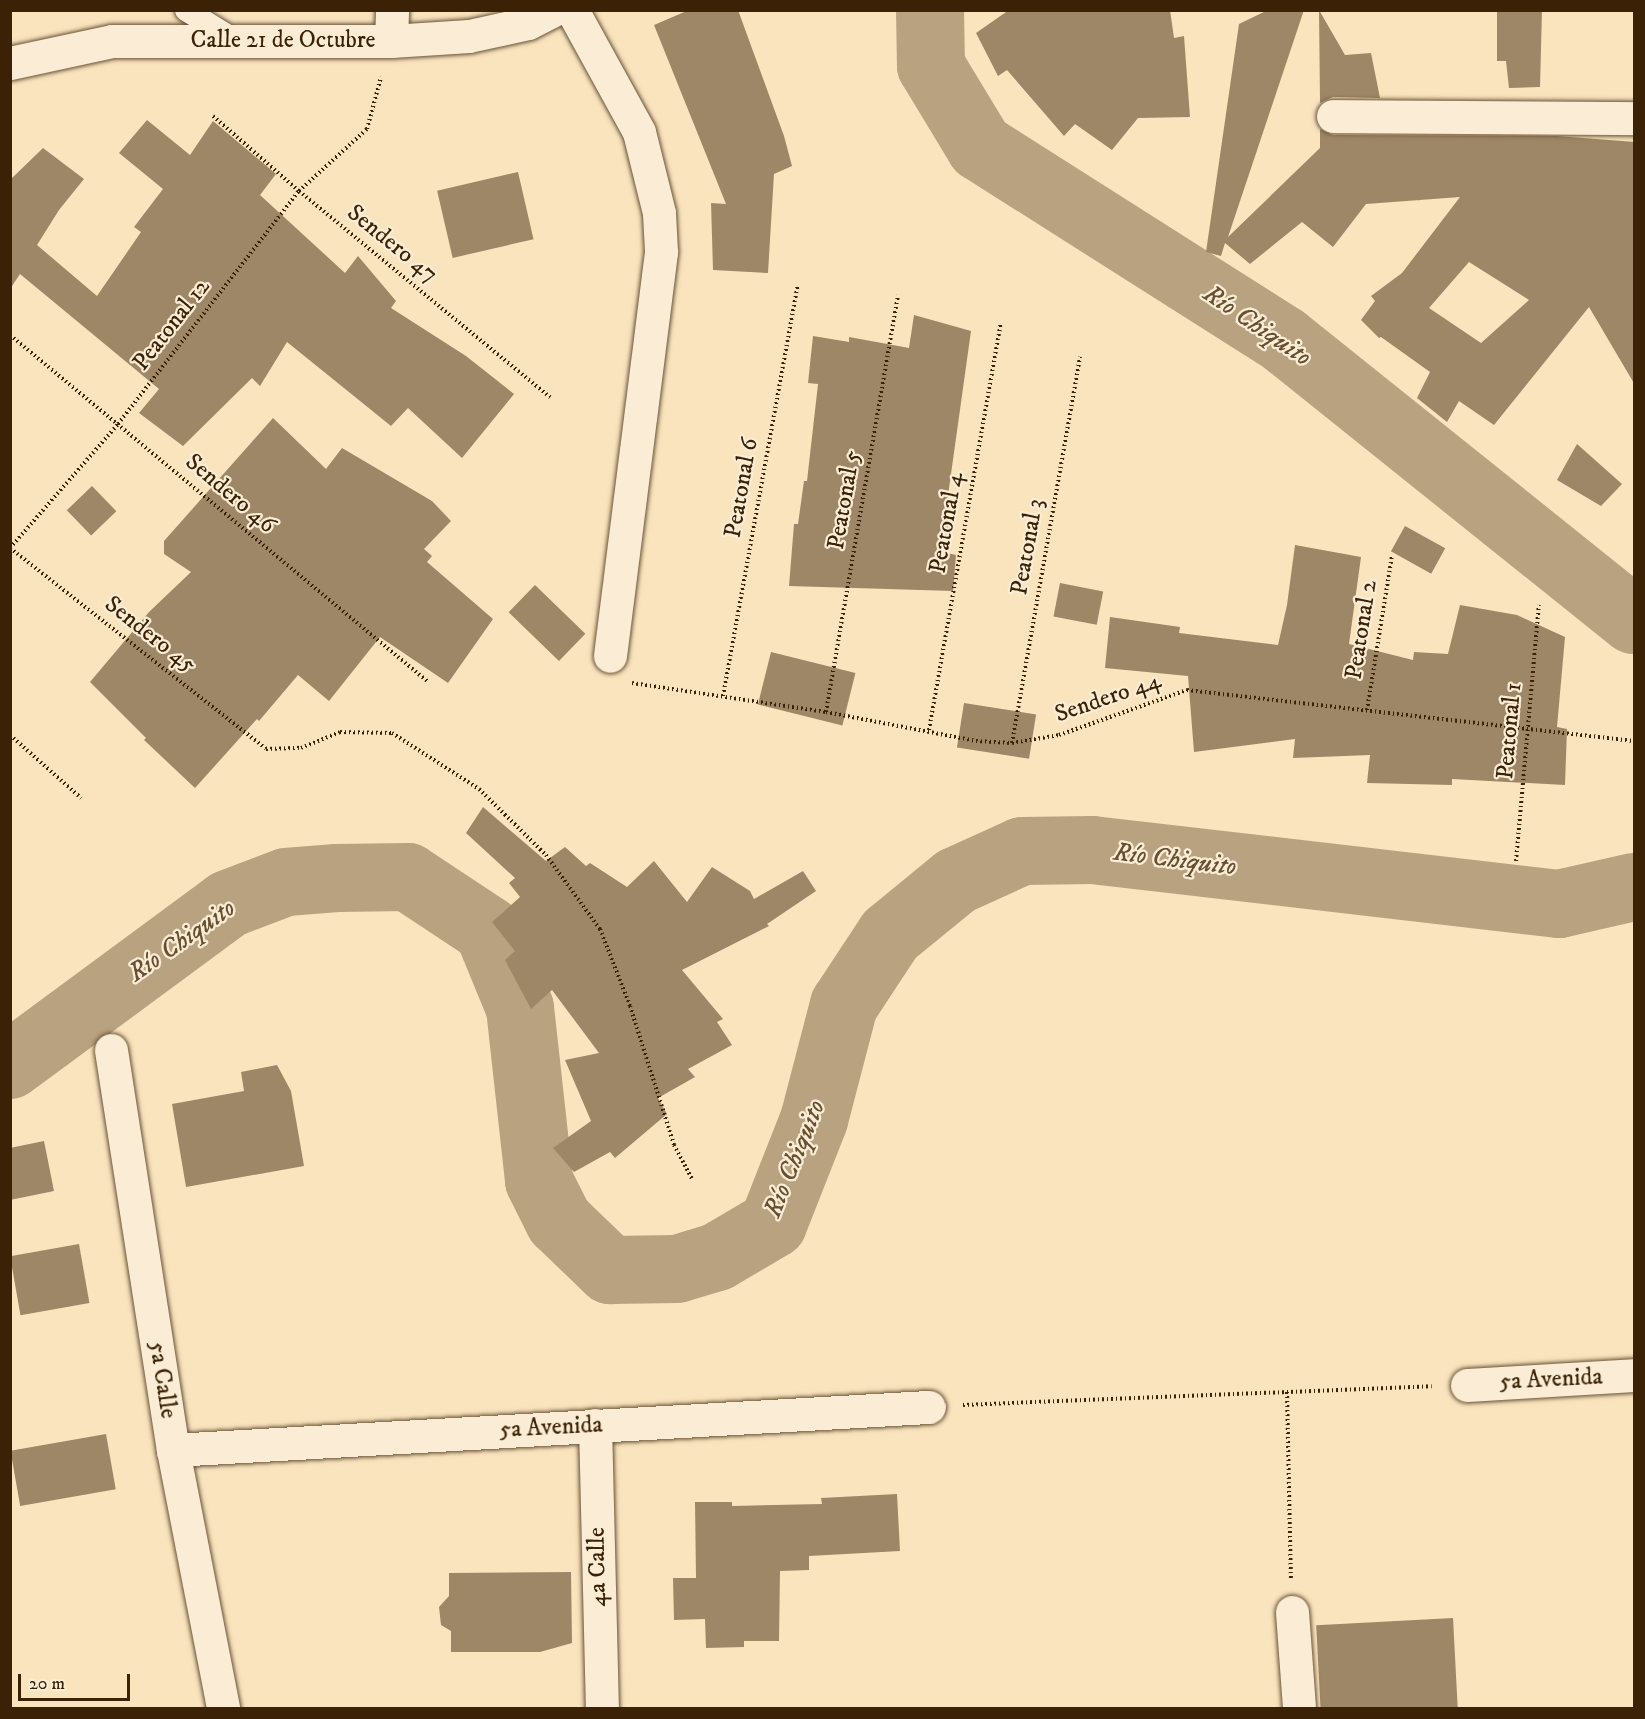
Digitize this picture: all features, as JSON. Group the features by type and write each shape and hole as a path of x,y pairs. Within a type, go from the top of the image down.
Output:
{"street":[{"name":"Calle 21 de Octubre","path":"10,63 112,41 239,42 391,26 469,36 528,23 553,10"},
{"path":"572,10 639,132 659,213 661,252 610,656"},
{"path":"1333,116 1635,118"},
{"name":"5a Calle","path":"111,1050 173,1450 223,1708"},
{"name":"5a Avenida","path":"1467,1385 1635,1375"},
{"name":"5a Avenida","path":"173,1450 929,1407"},
{"name":"4a Calle","path":"594,1425 602,1708"},
{"path":"1292,1612 1299,1708"}],"lane":[{"path":"186,10 239,42"}],"path":[{"name":"Peatonal 12","path":"10,548 118,424 299,191 367,129 391,26"},
{"name":"Sendero 47","path":"213,116 299,191 550,397"},
{"name":"Peatonal 6","path":"723,696 797,287"},
{"name":"Peatonal 5","path":"826,712 898,295"},
{"name":"Peatonal 4","path":"929,730 1001,323"},
{"name":"Sendero 46","path":"10,334 427,681"},
{"name":"Peatonal 3","path":"1012,743 1080,357"},
{"name":"Sendero 45","path":"10,548 266,749 301,748 340,732 392,733 479,789 546,855 600,929 630,1006 674,1144 692,1179"},
{"name":"Peatonal 2","path":"1367,710 1392,555"},
{"name":"Peatonal 1","path":"1516,861 1539,605"},
{"name":"Sendero 44","path":"610,656 616,673 631,683 826,712 929,730 976,741 1012,743 1059,735 1187,690 1635,741"},
{"path":"10,735 81,798"},
{"path":"929,1407 1467,1385"},
{"path":"1287,1392 1292,1612"}],"building":[{"path":"689,10 738,10 784,136 792,166 774,174 768,273 713,270 711,203 726,204 654,25"},
{"path":"1009,10 1170,10 1174,38 1184,36 1190,117 1138,118 1112,150 1075,124 1064,136 1007,70 998,76 976,33"},
{"path":"1268,10 1304,10 1228,237 1320,148 1320,129 1333,135 1557,136 1635,142 1635,385 1589,307 1494,425 1459,401 1447,422 1417,398 1430,372 1381,337 1379,338 1361,320 1375,301 1371,296 1402,273 1460,197 1366,204 1333,247 1302,222 1250,264 1225,243 1221,256 1206,252 1239,24","holes":["1469,262 1529,300 1481,343 1429,308"]},
{"path":"1319,10 1345,55 1371,53 1380,98 1333,97 1320,103"},
{"path":"1497,10 1542,10 1540,87 1509,88 1506,61 1497,61"},
{"path":"147,120 190,155 213,121 276,174 260,195 345,273 358,256 396,301 391,308 466,356 514,394 462,458 408,408 391,426 287,342 260,386 252,378 183,446 139,413 159,389 20,274 10,289 10,180 43,148 84,179 59,210 37,245 97,296 141,232 134,227 163,189 119,153"},
{"path":"518,172 534,239 453,258 437,191"},
{"path":"914,315 971,331 945,517 949,517 947,553 956,555 953,591 789,586 794,524 798,524 804,481 807,481 818,384 808,383 813,336 849,342 849,337 909,348"},
{"path":"273,418 326,469 342,448 432,501 451,521 424,549 432,556 427,562 493,619 448,683 380,637 329,701 298,675 259,721 257,719 195,788 144,740 146,738 90,682 149,612 191,572 164,554 164,541"},
{"path":"1577,444 1622,484 1601,506 1557,480"},
{"path":"92,486 116,511 91,535 67,510"},
{"path":"1405,526 1445,548 1431,574 1391,551"},
{"path":"1295,545 1361,557 1349,644 1413,660 1414,652 1448,654 1460,605 1517,615 1565,637 1557,727 1567,729 1565,785 1452,779 1452,785 1367,783 1370,755 1293,758 1295,739 1194,752 1188,676 1105,668 1110,617 1180,627 1179,633 1278,645 1287,605"},
{"path":"1060,583 1103,591 1097,625 1054,616"},
{"path":"535,585 585,634 559,661 509,612"},
{"path":"771,652 855,673 842,725 758,704"},
{"path":"964,703 1036,714 1029,759 957,747"},
{"path":"483,807 546,861 565,847 586,866 590,863 627,887 654,861 687,902 712,867 750,891 754,899 803,871 816,891 767,924 769,926 682,970 723,1019 717,1022 732,1045 688,1069 695,1077 658,1098 667,1114 615,1158 610,1152 574,1172 553,1148 591,1121 565,1060 599,1053 552,990 531,1009 505,960 515,951 492,922 520,897 509,883 515,878 466,833"},
{"path":"277,1065 291,1091 304,1166 186,1187 172,1104 244,1091 241,1072"},
{"path":"44,1141 54,1191 10,1200 10,1148"},
{"path":"79,1244 89,1303 20,1315 10,1256"},
{"path":"106,1434 116,1489 20,1506 10,1451"},
{"path":"897,1494 900,1551 809,1556 809,1570 780,1571 779,1641 744,1641 744,1647 706,1648 705,1619 674,1620 673,1578 696,1578 695,1502 732,1502 732,1506 822,1504 821,1498"},
{"path":"571,1572 572,1643 540,1652 451,1652 451,1631 441,1625 439,1607 449,1596 449,1573"},
{"path":"1453,1618 1458,1708 1321,1708 1316,1625"}],"waterway":[{"name":"Río Chiquito","path":"930,10 931,66 980,147 1284,340 1634,620"},
{"name":"Río Chiquito","path":"10,1065 228,904 286,882 337,878 408,877 488,930 520,1008 539,1181 559,1221 610,1270 677,1269 717,1257 773,1224 814,1120 844,1005 890,935 956,881 1022,851 1092,850 1559,904 1634,887"}]}
